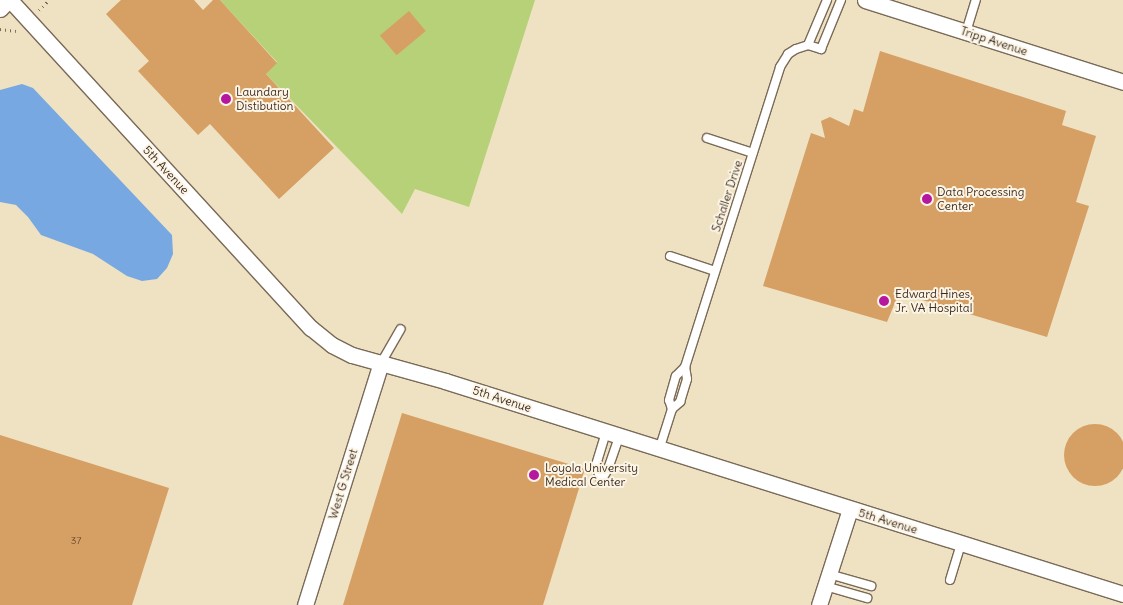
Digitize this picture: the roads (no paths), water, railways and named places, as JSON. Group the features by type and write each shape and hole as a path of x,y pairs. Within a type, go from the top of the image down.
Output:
{"street":[{"path":"0,9 10,0"},
{"name":"5th Avenue","path":"10,0 311,328 332,346 381,364 445,381 659,450 1123,594"},
{"name":"Tripp Avenue","path":"865,0 1123,82"},
{"name":"West G Street","path":"305,605 381,364"},
{"path":"819,605 850,509"}],"lane":[{"path":"826,0 808,44 821,49 841,0"},
{"path":"966,32 976,0"},
{"name":"Schaller Drive","path":"659,450 672,409 680,402 687,379 685,367 783,60 788,54 808,44"},
{"path":"707,138 753,153"},
{"path":"670,256 716,270"},
{"path":"381,364 401,329"},
{"path":"613,435 608,469 601,481 596,465 613,435"},
{"path":"950,580 961,543"},
{"path":"827,580 871,586"},
{"path":"827,580 867,598"}],"water":[{"path":"22,84 33,88 172,235 173,254 167,268 157,279 142,281 127,276 93,254 41,235 28,217 16,205 0,202 0,90"}],"place":[{"name":"Laundary Distibution","path":"226,99"},
{"name":"Data Processing Center","path":"927,199"},
{"name":"Edward Hines, Jr. VA Hospital","path":"884,301"},
{"name":"Loyola University Medical Center","path":"534,475"}]}
